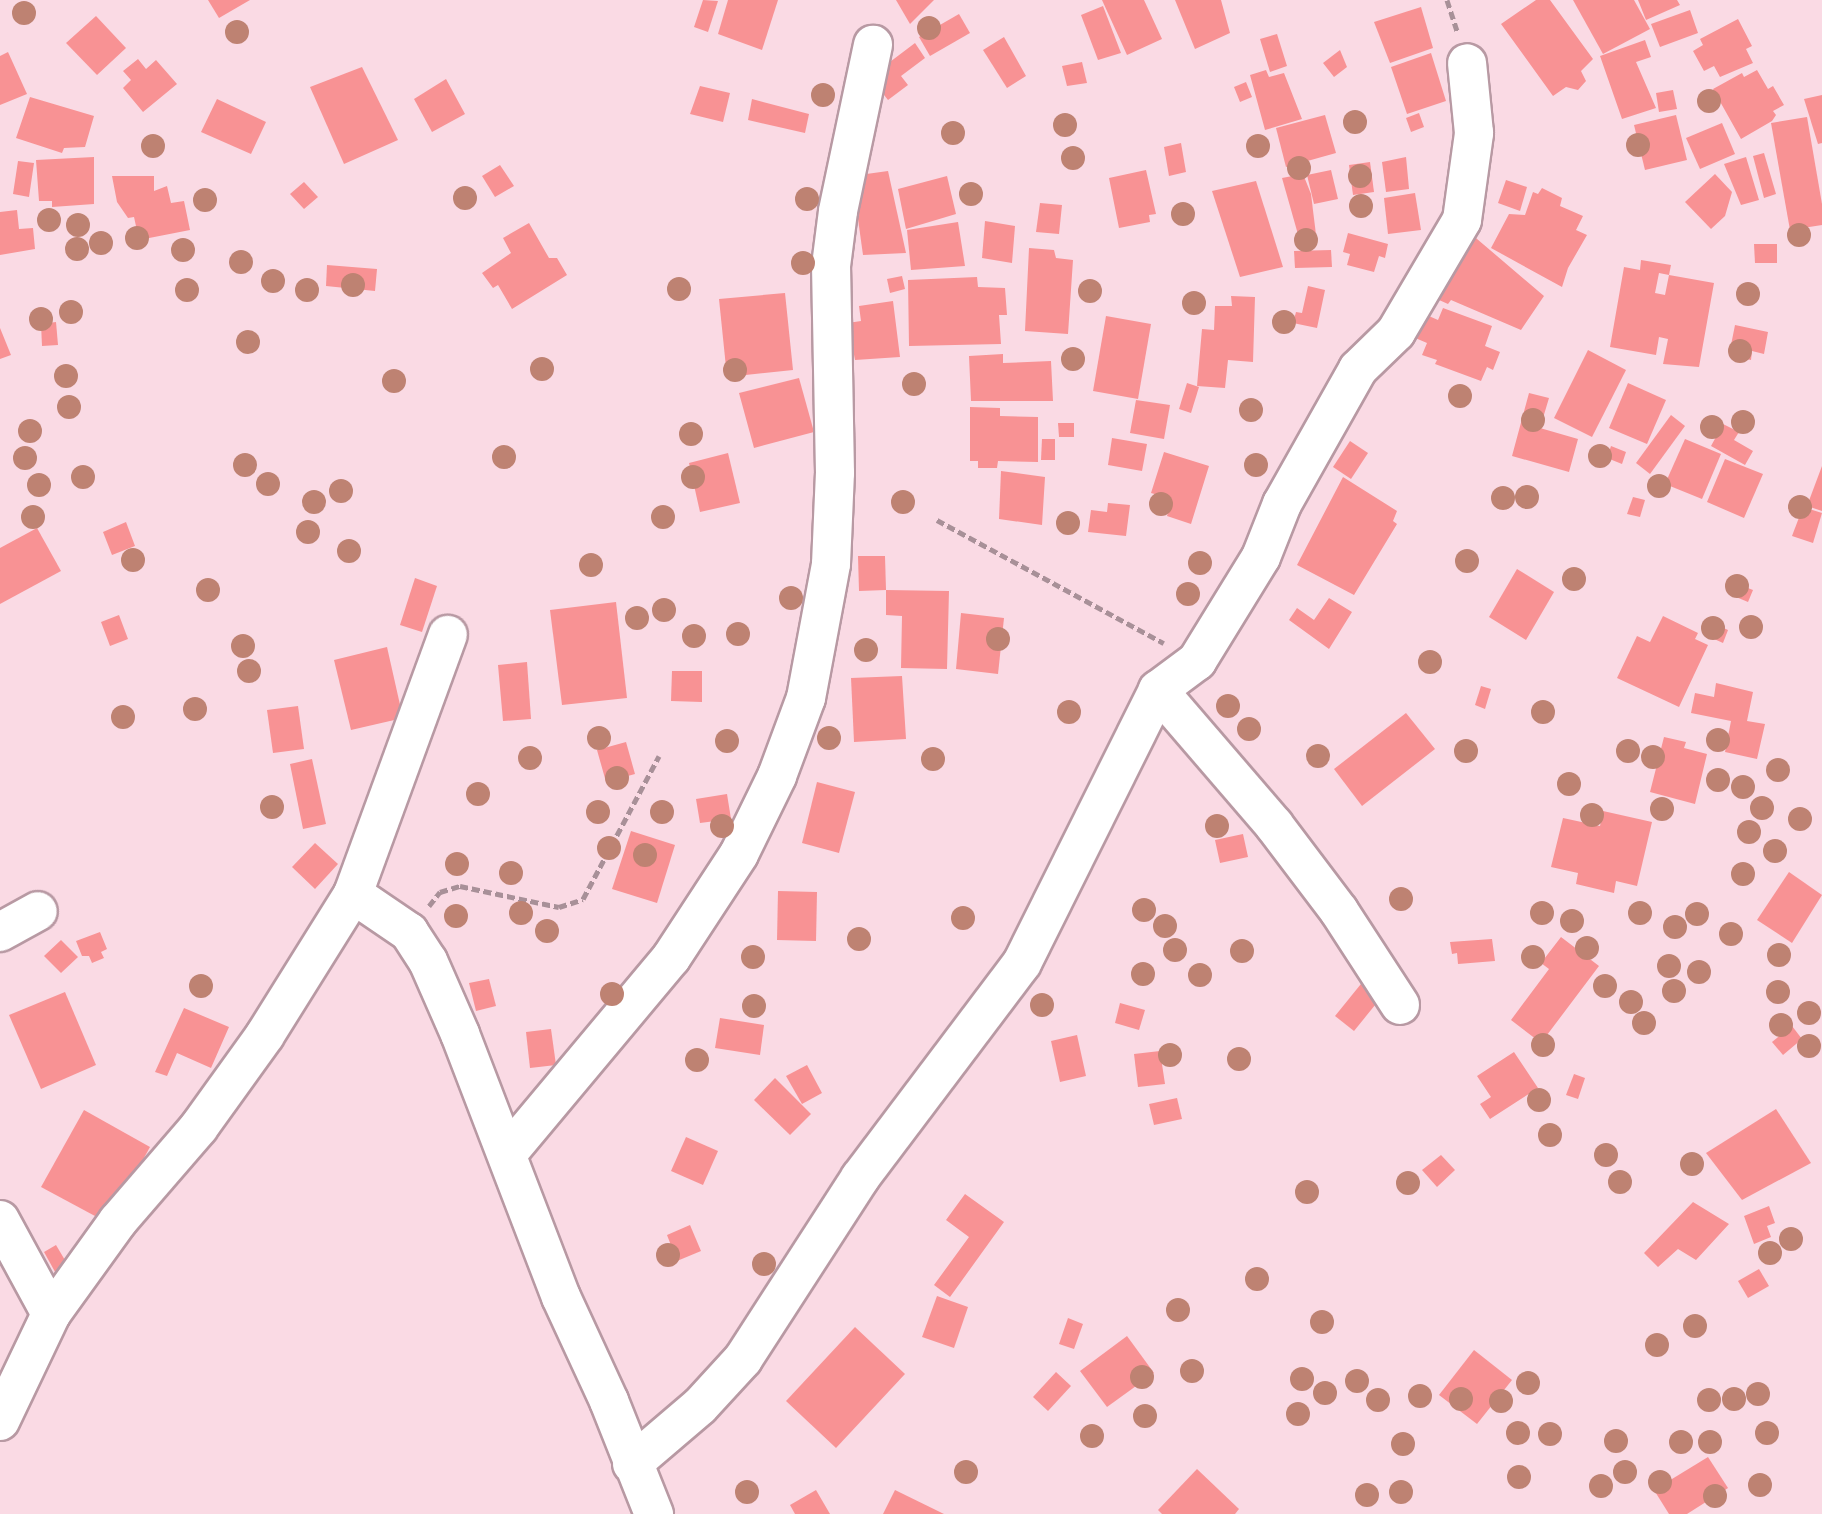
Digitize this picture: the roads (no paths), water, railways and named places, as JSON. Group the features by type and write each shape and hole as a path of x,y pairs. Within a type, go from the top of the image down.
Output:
{"street":[{"path":"507,1154 679,945 739,854 777,776 806,698 831,564 835,473 831,266 838,211 873,45"},
{"path":"632,1464 700,1406 743,1359 860,1178 1022,963 1158,690 1197,661 1261,557 1282,504 1358,369 1396,332 1462,220 1474,133 1467,63"},
{"path":"0,1421 51,1314 118,1221 199,1127 265,1035 353,894 448,635"},
{"path":"1158,690 1274,825 1339,911 1400,1005"},
{"path":"353,894 409,932 428,961 507,1154 561,1297 609,1401 654,1514"},
{"path":"0,932 38,911"},
{"path":"0,1220 51,1314"}]}
